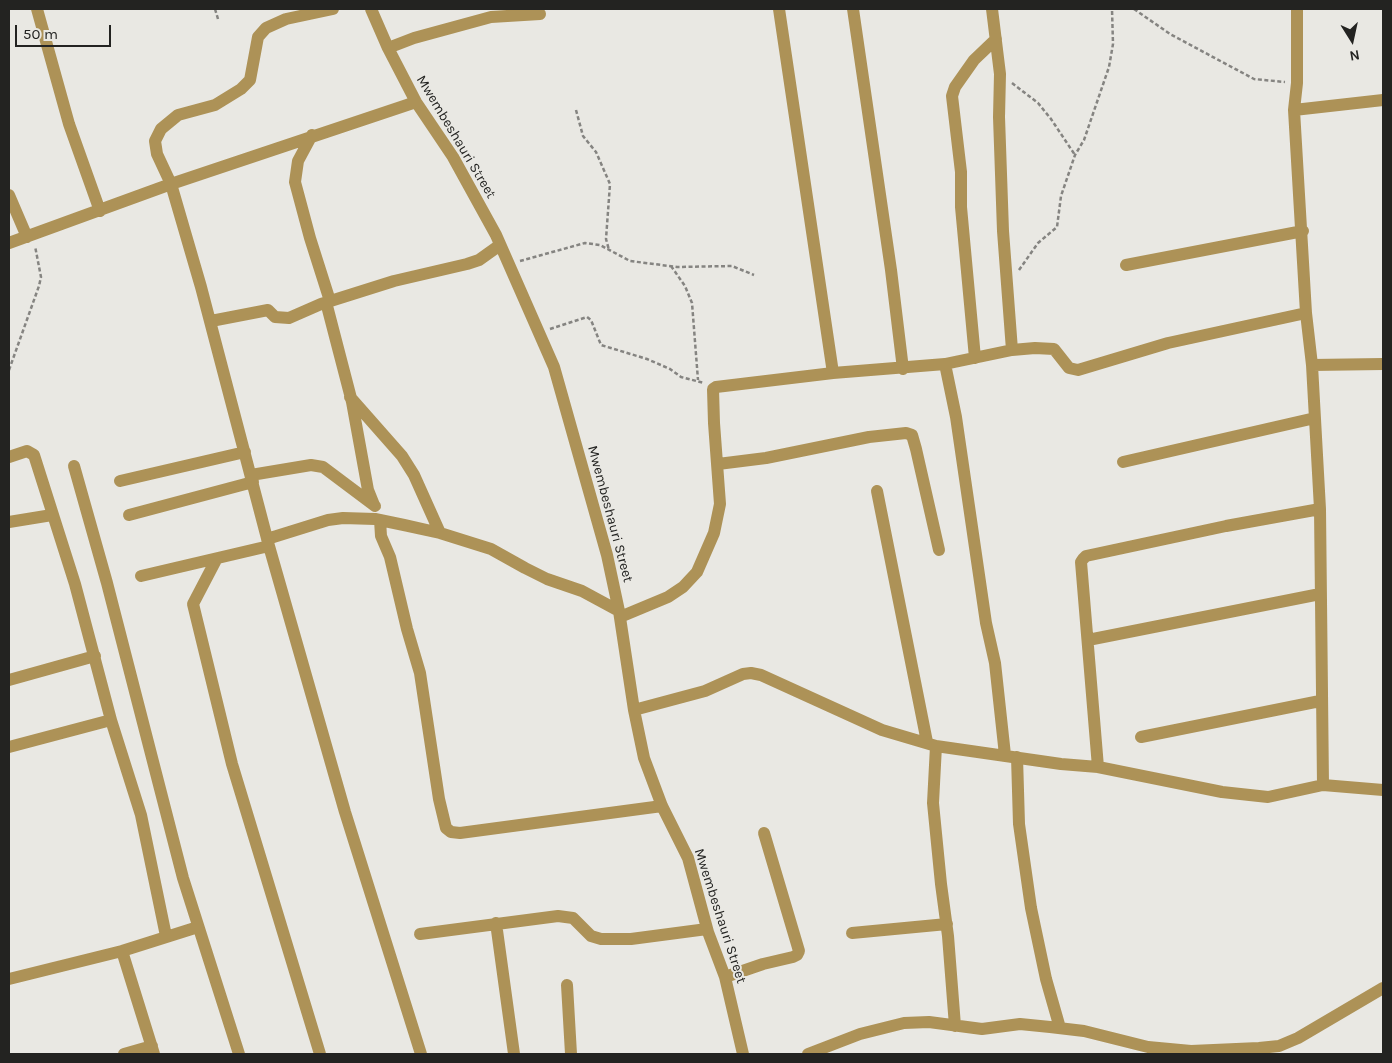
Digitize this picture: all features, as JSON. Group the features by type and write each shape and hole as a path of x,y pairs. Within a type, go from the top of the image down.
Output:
{"street":[{"path":"37,9 69,124 100,211"},
{"path":"333,9 286,19 266,28 258,37 250,80 241,90 215,105 178,115 161,129 155,141 156,148 171,184 211,321 268,542 345,812 421,1054"},
{"name":"Mwembeshauri Street","path":"371,9 388,48 416,102 453,157 500,245 554,367 606,555 619,614 634,710 644,758 662,806 688,858 707,929 725,977 743,1054"},
{"path":"779,9 833,373"},
{"path":"854,9 903,369"},
{"path":"992,9 999,65 999,136 1006,281 1012,350"},
{"path":"1297,9 1294,110 1320,509 1320,701 1323,784"},
{"path":"388,48 414,38 484,19 540,14"},
{"path":"975,358 961,207 961,172 952,96 955,87 970,66 996,39"},
{"path":"1294,110 1383,100"},
{"path":"9,243 312,135 416,102"},
{"path":"312,135 298,161 295,182 328,302 350,397 368,490 374,505 385,521 381,536 390,557 406,629 420,673 439,799 446,828 451,832 460,833 662,806"},
{"path":"9,195 30,236"},
{"path":"1126,265 1303,231"},
{"path":"211,321 268,310 275,317 289,318 328,302 394,281 479,260 500,245"},
{"path":"141,576 216,560 328,520 385,521 440,533 491,548 547,579 582,591 619,614 668,597 683,587 697,572 714,533 720,504 714,389 719,386 833,373 903,369 945,364 1012,350 1054,349 1069,368 1078,370 1168,342 1306,313"},
{"path":"945,364 956,418 986,623 1011,756 1031,908 1046,980 1060,1028"},
{"path":"1312,365 1383,364"},
{"path":"350,397 372,420 406,462 425,496 440,533"},
{"path":"1123,462 1315,418"},
{"path":"718,464 766,458 869,437 906,433 912,435 939,550"},
{"path":"9,457 27,451 34,455 95,656 111,720 141,815 166,936"},
{"path":"120,481 245,452"},
{"path":"129,515 252,479 311,465 323,467 374,505"},
{"path":"74,466 198,928 239,1054"},
{"path":"877,491 932,744 933,803 947,924 955,1026"},
{"path":"1098,767 1081,562 1086,556 1226,526 1320,509"},
{"path":"9,522 52,515"},
{"path":"216,560 193,604 232,764 320,1054"},
{"path":"1088,640 1320,594"},
{"path":"9,680 95,656"},
{"path":"634,710 705,691 743,674 751,673 761,675 882,730 932,744 1061,764 1098,767 1222,792 1268,797 1323,784 1383,790"},
{"path":"1141,737 1320,701"},
{"path":"9,747 111,720"},
{"path":"725,977 763,964 793,957 799,952 764,833"},
{"path":"420,934 558,916 579,921 591,936 614,940 707,929"},
{"path":"496,923 514,1054"},
{"path":"852,933 947,924"},
{"path":"9,979 122,952 166,936 198,928"},
{"path":"122,952 153,1050 124,1054"},
{"path":"567,985 571,1054"},
{"path":"808,1054 860,1034 904,1023 929,1022 982,1029 1020,1024 1060,1028 1084,1031 1148,1048 1230,1051 1272,1047 1298,1038 1383,988"}],"path":[{"path":"215,9 218,19"},
{"path":"1006,281 1022,267 1038,243 1057,227 1061,196 1075,155 1084,140 1110,67 1113,44 1112,9"},
{"path":"1134,9 1170,34 1254,78 1296,83"},
{"path":"999,65 1017,89 1038,104 1047,114 1075,155"},
{"path":"576,110 583,136 596,152 610,184 606,239 609,250"},
{"path":"9,370 41,277 30,236"},
{"path":"510,265 585,243 600,245 630,261 671,266 732,266 754,274"},
{"path":"671,266 685,286 692,303 698,380"},
{"path":"540,334 587,317 601,345 647,359 670,369 680,377 698,380 714,389"}]}
